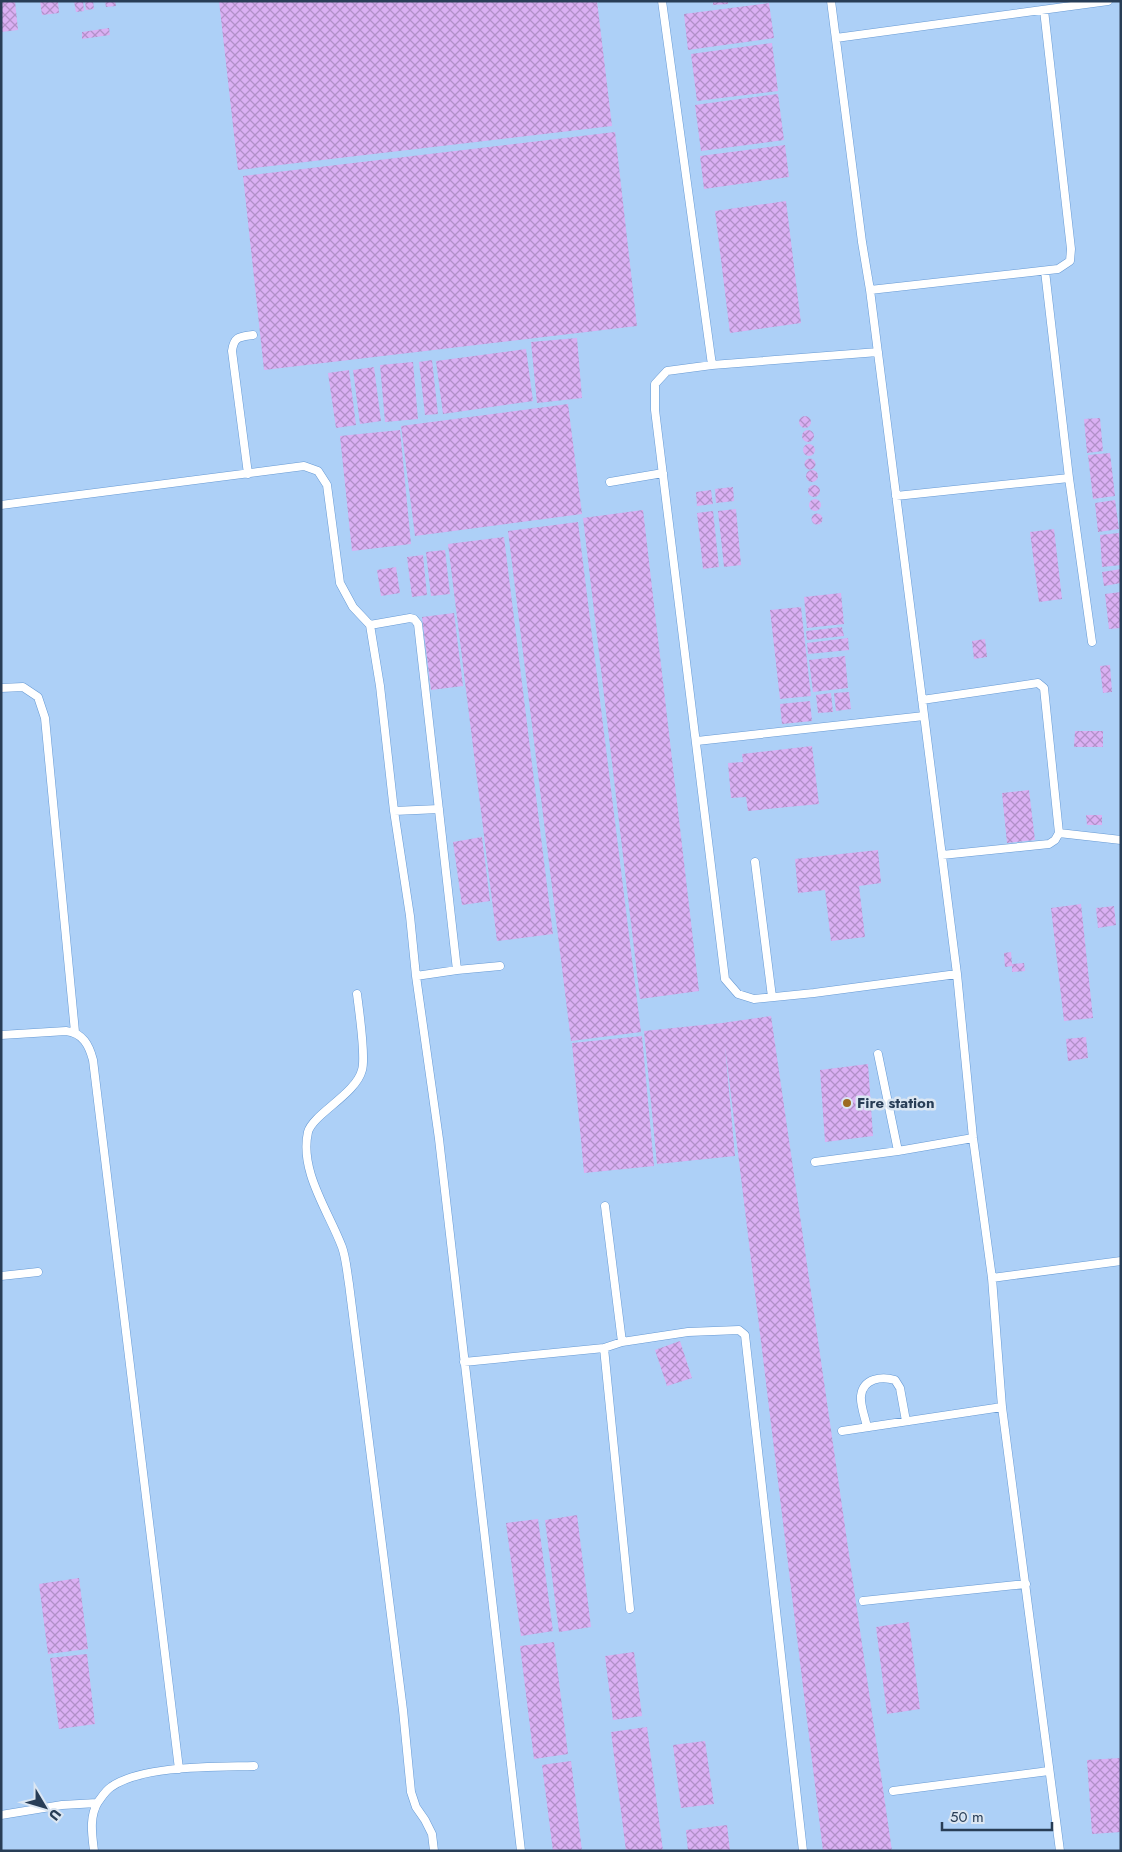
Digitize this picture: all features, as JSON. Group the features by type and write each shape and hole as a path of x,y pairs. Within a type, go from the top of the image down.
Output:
{"lane":[{"path":"662,1 712,366"},
{"path":"831,1 862,242 870,290 957,974 974,1138 992,1278 1002,1407 1060,1851"},
{"path":"836,38 1108,1"},
{"path":"870,290 1058,269 1070,261 1071,249 1044,10"},
{"path":"1045,270 1069,478 1092,642"},
{"path":"248,474 232,351 233,342 239,337 253,335"},
{"path":"878,352 667,371 655,384 655,410 725,979 738,994 754,999 957,974"},
{"path":"1,505 304,466 318,471 327,485 340,583 353,607 370,625 380,686 394,811 410,916 416,976 439,1138 521,1851"},
{"path":"610,482 663,473"},
{"path":"896,496 1069,478"},
{"path":"370,625 410,618 414,619 418,624 458,970"},
{"path":"922,700 1038,683 1044,688 1059,833 1055,840 1049,844 942,855"},
{"path":"1,688 24,686 38,697 45,718 75,1032"},
{"path":"697,741 924,716"},
{"path":"394,811 439,809"},
{"path":"1059,833 1121,840"},
{"path":"755,862 772,997"},
{"path":"416,976 500,966"},
{"path":"358,994 362,1070 355,1083 308,1131 307,1154 315,1191 330,1218 343,1250 403,1710 411,1792 416,1807 426,1820 432,1834 434,1851"},
{"path":"1,1035 75,1032 83,1038 93,1060 179,1769"},
{"path":"878,1054 898,1151"},
{"path":"815,1162 898,1151 974,1138"},
{"path":"605,1206 622,1342"},
{"path":"992,1278 1121,1261"},
{"path":"1,1276 38,1272"},
{"path":"464,1362 604,1348 622,1342 688,1332 739,1330 744,1335 803,1851"},
{"path":"604,1348 630,1610"},
{"path":"867,1427 861,1396 863,1388 871,1380 884,1377 895,1380 900,1388 906,1421"},
{"path":"842,1431 1002,1407"},
{"path":"863,1601 1026,1584"},
{"path":"94,1851 91,1826 97,1803 110,1788 132,1778 179,1769 254,1766"},
{"path":"893,1791 1049,1771"},
{"path":"1,1814 62,1805 97,1803"}],"shaded area":[{"path":"1,1 1121,1 1121,1851 1,1851"}],"building":[{"path":"1,1 15,1 18,30 1,32"},
{"path":"40,1 58,1 59,13 42,15"},
{"path":"74,1 83,1 84,11 76,12"},
{"path":"85,1 93,1 94,9 86,10"},
{"path":"105,1 115,1 116,6 106,7"},
{"path":"219,1 597,1 612,126 238,170"},
{"path":"713,1 728,1 728,4 713,5"},
{"path":"769,3 774,38 688,50 684,14"},
{"path":"109,28 110,35 82,39 82,32"},
{"path":"772,43 778,91 697,101 691,54"},
{"path":"778,94 784,140 701,151 695,105"},
{"path":"615,132 637,326 264,370 243,176"},
{"path":"785,145 789,177 704,189 700,156"},
{"path":"786,201 801,323 730,333 715,211"},
{"path":"577,338 582,398 537,403 531,342"},
{"path":"526,349 533,401 443,414 436,361"},
{"path":"432,360 438,414 425,415 419,362"},
{"path":"413,362 418,419 385,422 380,365"},
{"path":"374,367 381,421 360,424 353,370"},
{"path":"349,370 356,425 336,428 328,373"},
{"path":"568,404 582,514 415,536 401,426"},
{"path":"803,416 807,416 811,422 807,428 803,428 799,424 799,420"},
{"path":"1100,418 1103,451 1087,453 1084,419"},
{"path":"400,430 411,544 352,551 340,436"},
{"path":"808,430 814,436 808,442 802,436"},
{"path":"807,444 811,444 815,450 811,456 807,456 803,452 803,448"},
{"path":"1110,453 1115,496 1093,499 1088,455"},
{"path":"810,458 816,464 810,470 804,464"},
{"path":"812,470 818,476 812,482 806,476"},
{"path":"814,485 820,491 814,497 808,491"},
{"path":"733,487 734,501 716,503 715,489"},
{"path":"711,490 713,504 697,506 696,492"},
{"path":"813,499 817,499 821,505 817,511 813,511 809,507 809,503"},
{"path":"1115,500 1119,529 1098,532 1095,503"},
{"path":"736,509 741,565 724,567 718,511"},
{"path":"643,510 699,991 640,999 583,518"},
{"path":"713,511 719,567 703,569 697,513"},
{"path":"817,513 823,519 817,525 811,519"},
{"path":"578,522 641,1032 571,1041 508,531"},
{"path":"1054,529 1062,599 1039,602 1030,532"},
{"path":"1119,533 1121,565 1102,567 1100,535"},
{"path":"504,537 553,934 497,941 448,544"},
{"path":"445,550 450,594 431,596 426,552"},
{"path":"423,555 427,595 412,597 407,557"},
{"path":"396,567 400,593 381,596 377,570"},
{"path":"1121,569 1121,583 1104,586 1102,572"},
{"path":"1121,592 1121,628 1109,629 1105,594"},
{"path":"841,593 844,624 807,628 804,597"},
{"path":"801,607 811,696 780,699 770,610"},
{"path":"454,613 463,686 431,690 422,617"},
{"path":"842,627 844,636 807,640 806,631"},
{"path":"848,638 849,650 808,654 807,643"},
{"path":"985,639 987,657 974,659 972,641"},
{"path":"845,656 848,688 813,692 809,660"},
{"path":"1110,665 1112,692 1103,693 1100,666"},
{"path":"849,692 851,709 836,711 834,693"},
{"path":"831,693 833,712 818,713 816,695"},
{"path":"810,701 812,721 782,724 780,704"},
{"path":"1075,731 1103,731 1103,747 1074,747"},
{"path":"812,746 819,804 748,811 746,797 731,798 728,763 743,762 742,754"},
{"path":"1029,790 1035,840 1007,843 1002,793"},
{"path":"1086,815 1102,815 1102,825 1087,825"},
{"path":"482,837 490,901 462,905 453,842"},
{"path":"878,850 881,883 859,886 865,937 831,941 825,890 798,893 795,859"},
{"path":"1081,904 1093,1018 1064,1021 1051,908"},
{"path":"1114,906 1116,925 1098,928 1096,908"},
{"path":"1011,952 1012,964 1024,963 1025,971 1012,972 1012,966 1005,967 1004,953"},
{"path":"771,1016 892,1851 823,1851 725,1046 735,1156 657,1164 644,1031"},
{"path":"642,1036 654,1166 584,1173 572,1043"},
{"path":"1086,1037 1088,1058 1068,1061 1066,1039"},
{"name":"Fire station","path":"868,1064 873,1136 825,1142 820,1070"},
{"path":"680,1341 692,1378 667,1386 655,1350"},
{"path":"577,1515 591,1627 559,1632 545,1520"},
{"path":"538,1519 553,1631 521,1636 506,1523"},
{"path":"79,1578 88,1649 48,1654 39,1584"},
{"path":"909,1622 920,1709 887,1714 876,1627"},
{"path":"554,1642 568,1754 534,1759 520,1646"},
{"path":"634,1652 642,1716 613,1720 605,1656"},
{"path":"87,1654 95,1724 59,1729 50,1658"},
{"path":"647,1727 663,1851 626,1851 611,1732"},
{"path":"705,1741 714,1804 681,1808 673,1745"},
{"path":"1121,1758 1121,1832 1092,1834 1087,1760"},
{"path":"571,1761 582,1851 553,1851 542,1765"},
{"path":"727,1825 730,1851 688,1851 686,1830"}],"place":[{"name":"Fire station","path":"847,1103"}]}
